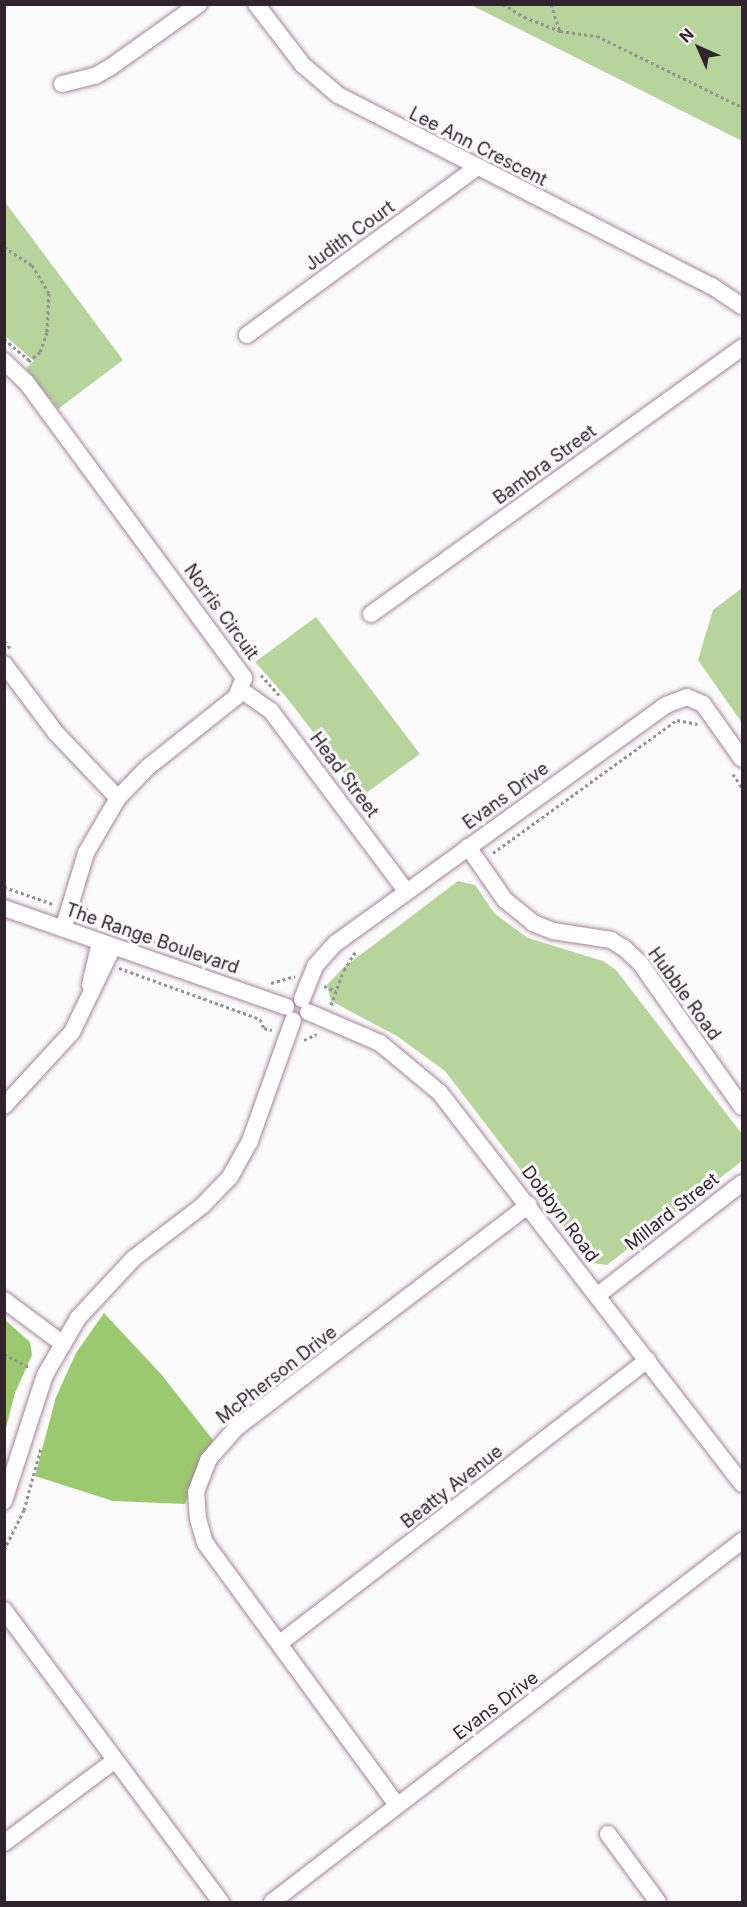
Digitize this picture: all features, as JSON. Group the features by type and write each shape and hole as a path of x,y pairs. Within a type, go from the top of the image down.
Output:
{"street":[{"path":"63,84 95,76 112,66 199,4"},
{"name":"Lee Ann Crescent","path":"256,4 320,82 362,110 712,285 742,306"},
{"name":"Judith Court","path":"247,335 476,168"},
{"name":"Lee Ann Crescent","path":"712,285 742,294"},
{"name":"Bambra Street","path":"371,614 742,347"},
{"name":"Norris Circuit","path":"4,361 26,382 240,669 241,690 122,793 101,824 78,875 71,906 58,928"},
{"path":"4,664 56,733 83,760 122,793"},
{"name":"Head Street","path":"241,690 267,707 406,891"},
{"name":"Evans Drive","path":"295,1015 315,966 336,943 677,699 687,697 703,704 736,764"},
{"name":"Hubble Road","path":"468,847 505,900 533,923 553,931 611,940 624,948 640,963 742,1107"},
{"name":"The Range Boulevard","path":"4,908 295,1015"},
{"path":"4,1106 61,1046 106,964 107,944"},
{"path":"88,998 107,944"},
{"path":"4,1501 31,1412 78,1317 110,1281 202,1206 230,1177 250,1141 295,1015"},
{"name":"Dobbyn Road","path":"295,1015 327,1018 380,1043 411,1066 465,1121 742,1484"},
{"name":"Millard Street","path":"598,1295 742,1183"},
{"name":"McPherson Drive","path":"397,1804 205,1544 198,1519 196,1492 208,1460 237,1428 529,1205"},
{"path":"4,1300 35,1326 63,1344"},
{"name":"Beatty Avenue","path":"280,1643 648,1360"},
{"name":"Evans Drive","path":"272,1902 742,1541"},
{"path":"4,1610 221,1902"},
{"path":"4,1844 114,1761"},
{"path":"608,1834 658,1902"}],"path":[{"path":"503,4 524,17 560,31 597,36 742,107"},
{"path":"551,4 560,31"},
{"path":"4,247 39,273 50,305 42,346 30,361 4,339"},
{"path":"259,672 280,695 267,707"},
{"path":"479,863 677,720 697,724 704,733"},
{"path":"736,764 742,788"},
{"path":"4,887 71,906 90,918 178,950"},
{"path":"71,906 90,918"},
{"path":"304,1040 322,1031 348,960 360,947"},
{"path":"106,964 260,1019 264,1028 295,1015 304,1040 300,1050"},
{"path":"263,980 273,983 291,975 336,991"},
{"path":"4,1550 24,1510 41,1444"}],"green space":[{"path":"471,5 742,5 742,141"},
{"path":"5,202 123,360 58,409 26,368 34,361 5,336"},
{"path":"742,588 742,723 698,660 713,610"},
{"path":"316,617 420,754 362,796 287,698 255,662"},
{"path":"458,881 475,885 495,914 528,938 603,961 616,970 742,1134 742,1161 607,1265 592,1263 445,1071 397,1036 331,1001 327,985 343,968"},
{"path":"104,1313 161,1374 213,1440 185,1504 113,1501 35,1476 56,1397 76,1353"},
{"path":"5,1320 30,1342 32,1355 15,1393 5,1432"}]}
